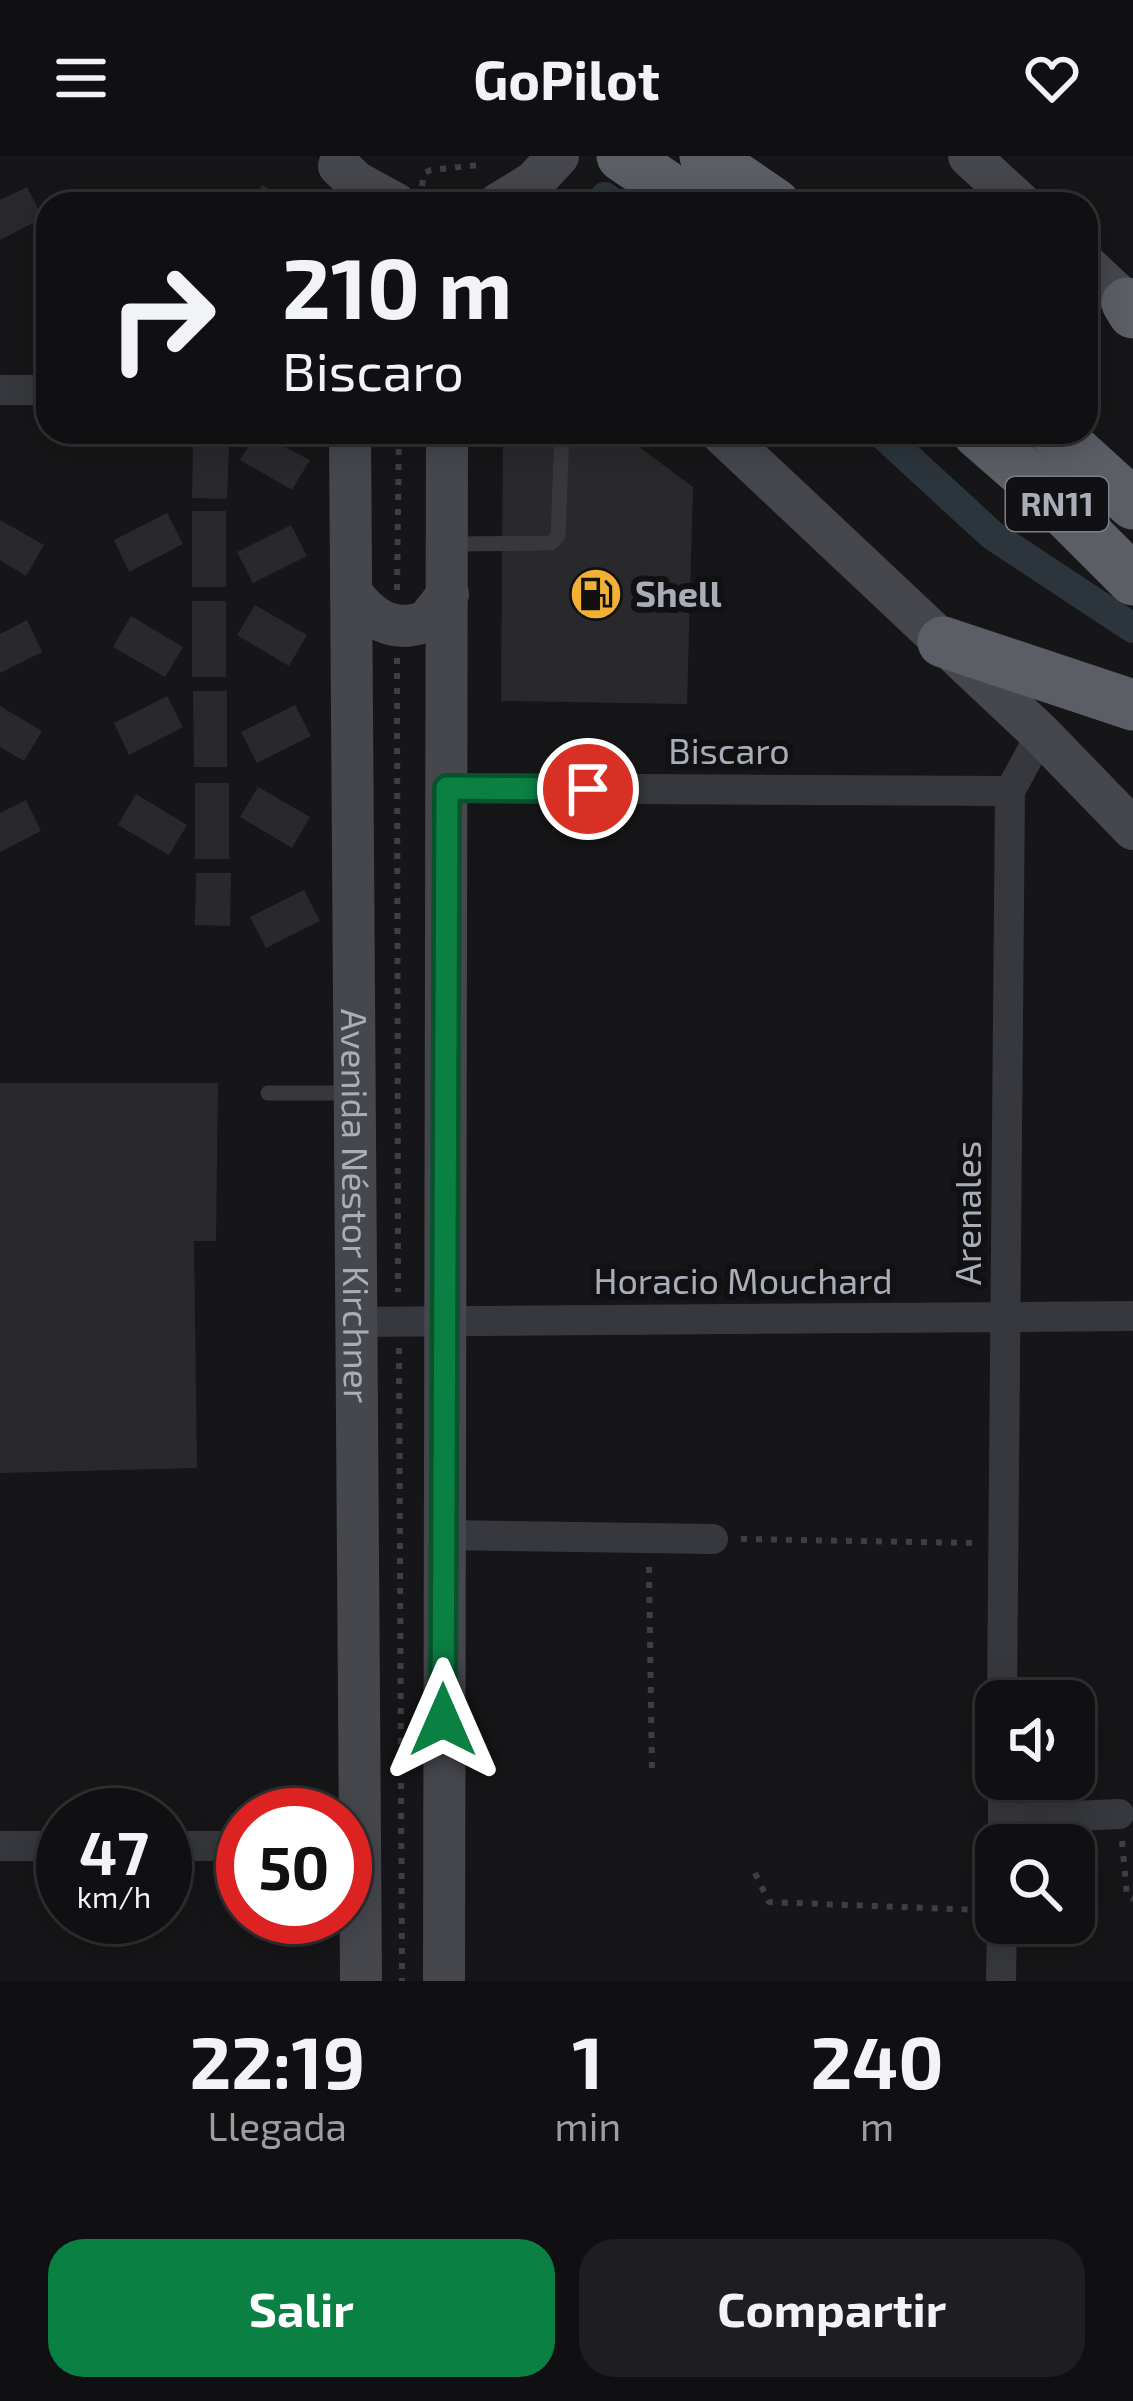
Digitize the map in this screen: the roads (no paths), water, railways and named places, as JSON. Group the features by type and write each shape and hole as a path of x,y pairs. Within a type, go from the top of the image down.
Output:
{"highway":[{"path":"622,156 675,192"},
{"path":"705,156 758,192"},
{"name":"RN11","path":"991,444 1133,580"},
{"name":"RN11","path":"1067,444 1133,504"},
{"path":"943,642 1133,705"}],"main road":[{"path":"518,192 558,156"},
{"path":"969,156 1008,192"},
{"path":"343,175 374,192"},
{"path":"1098,276 1132,306"},
{"name":"Avenida Néstor Kirchner","path":"350,444 352,1788"},
{"path":"444,1981 447,444"},
{"path":"733,444 1041,734 1133,829"},
{"path":"352,592 364,610 397,627 427,620 448,594"},
{"name":"Avenida Néstor Kirchner","path":"359,1944 361,1981"}],"street":[{"path":"0,390 36,390"},
{"name":"Arenales","path":"1003,1680 1010,791 1041,734"},
{"name":"Biscaro","path":"447,788 1010,791"},
{"name":"Horacio Mouchard","path":"353,1322 1133,1316"},
{"path":"444,1534 713,1539"},
{"path":"1055,1824 1119,1814"},
{"path":"0,1846 36,1846"},
{"path":"1001,1981 1002,1944"}],"lane":[{"path":"448,544 550,543 559,536 562,444"},
{"path":"268,1093 354,1094"}],"waterway":[{"path":"893,444 992,535 1133,628"}],"place":[{"name":"Shell","path":"596,594"}]}
